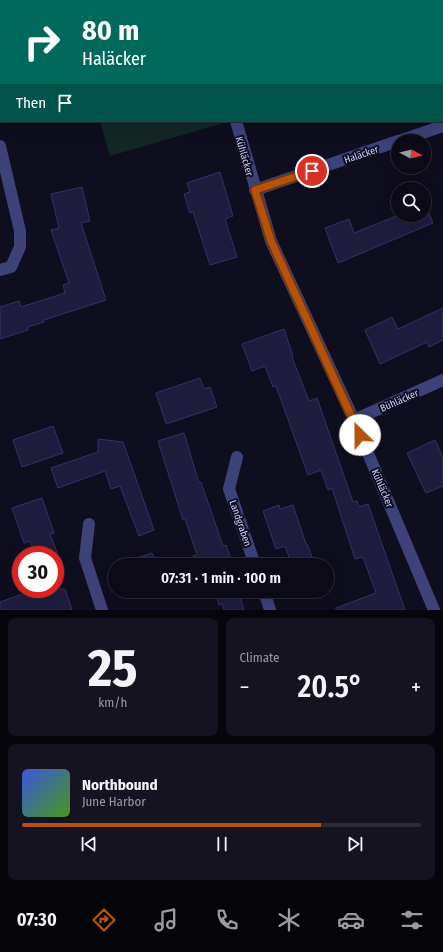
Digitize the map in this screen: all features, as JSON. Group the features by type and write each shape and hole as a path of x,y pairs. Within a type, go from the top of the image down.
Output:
{"street":[{"name":"Kühläcker","path":"236,122 271,241 354,420 434,610"},
{"name":"Haläcker","path":"420,134 443,126"},
{"name":"Haläcker","path":"255,190 391,144"},
{"path":"0,146 20,231 20,247 11,267 0,270"},
{"name":"Bühläcker","path":"354,420 443,380"},
{"name":"Landgraben","path":"237,457 229,488 253,558"},
{"path":"89,524 85,558 102,610"},
{"path":"266,598 270,610"}],"green space":[{"path":"100,122 224,122 224,123 110,156"}],"building":[{"path":"220,172 233,216 225,219 237,257 210,265 193,212 190,213 184,194 190,192 187,183"},
{"path":"82,187 90,221 81,223 106,300 44,320 44,322 28,327 28,330 0,339 0,307 19,301 21,307 65,293 63,285 69,283 51,230 59,228 51,194"},
{"path":"391,218 391,222 431,222 431,218 433,223 338,263 325,228 349,219 354,233"},
{"path":"443,308 443,340 429,347 427,342 380,364 365,330 392,317 398,329"},
{"path":"284,329 293,356 292,357 309,401 317,398 353,502 357,501 359,507 368,504 405,610 336,610 336,608 376,593 363,557 355,559 332,488 328,490 321,470 308,475 276,386 273,387 265,366 252,371 242,344"},
{"path":"200,378 204,389 210,387 217,407 166,424 156,393"},
{"path":"53,426 63,453 22,467 13,440"},
{"path":"184,433 199,483 201,482 223,546 226,545 231,558 194,558 193,556 197,555 185,519 183,520 158,441"},
{"path":"98,439 123,442 154,530 139,536 120,486 111,489 105,471 58,488 51,468 98,452"},
{"path":"435,440 443,458 443,486 426,493 407,453"},
{"path":"42,498 54,533 50,534 55,546 32,546 30,541 24,543 12,508"},
{"path":"279,505 280,509 293,505 312,558 289,558 285,546 276,549 263,511"},
{"path":"152,553 154,558 137,558"},
{"path":"65,589 72,610 0,610 0,602 12,598 64,598"},
{"path":"217,598 240,598 244,610 224,610 222,604 219,605"}],"route":[{"path":"312,171 255,190 271,241 360,435"}]}
